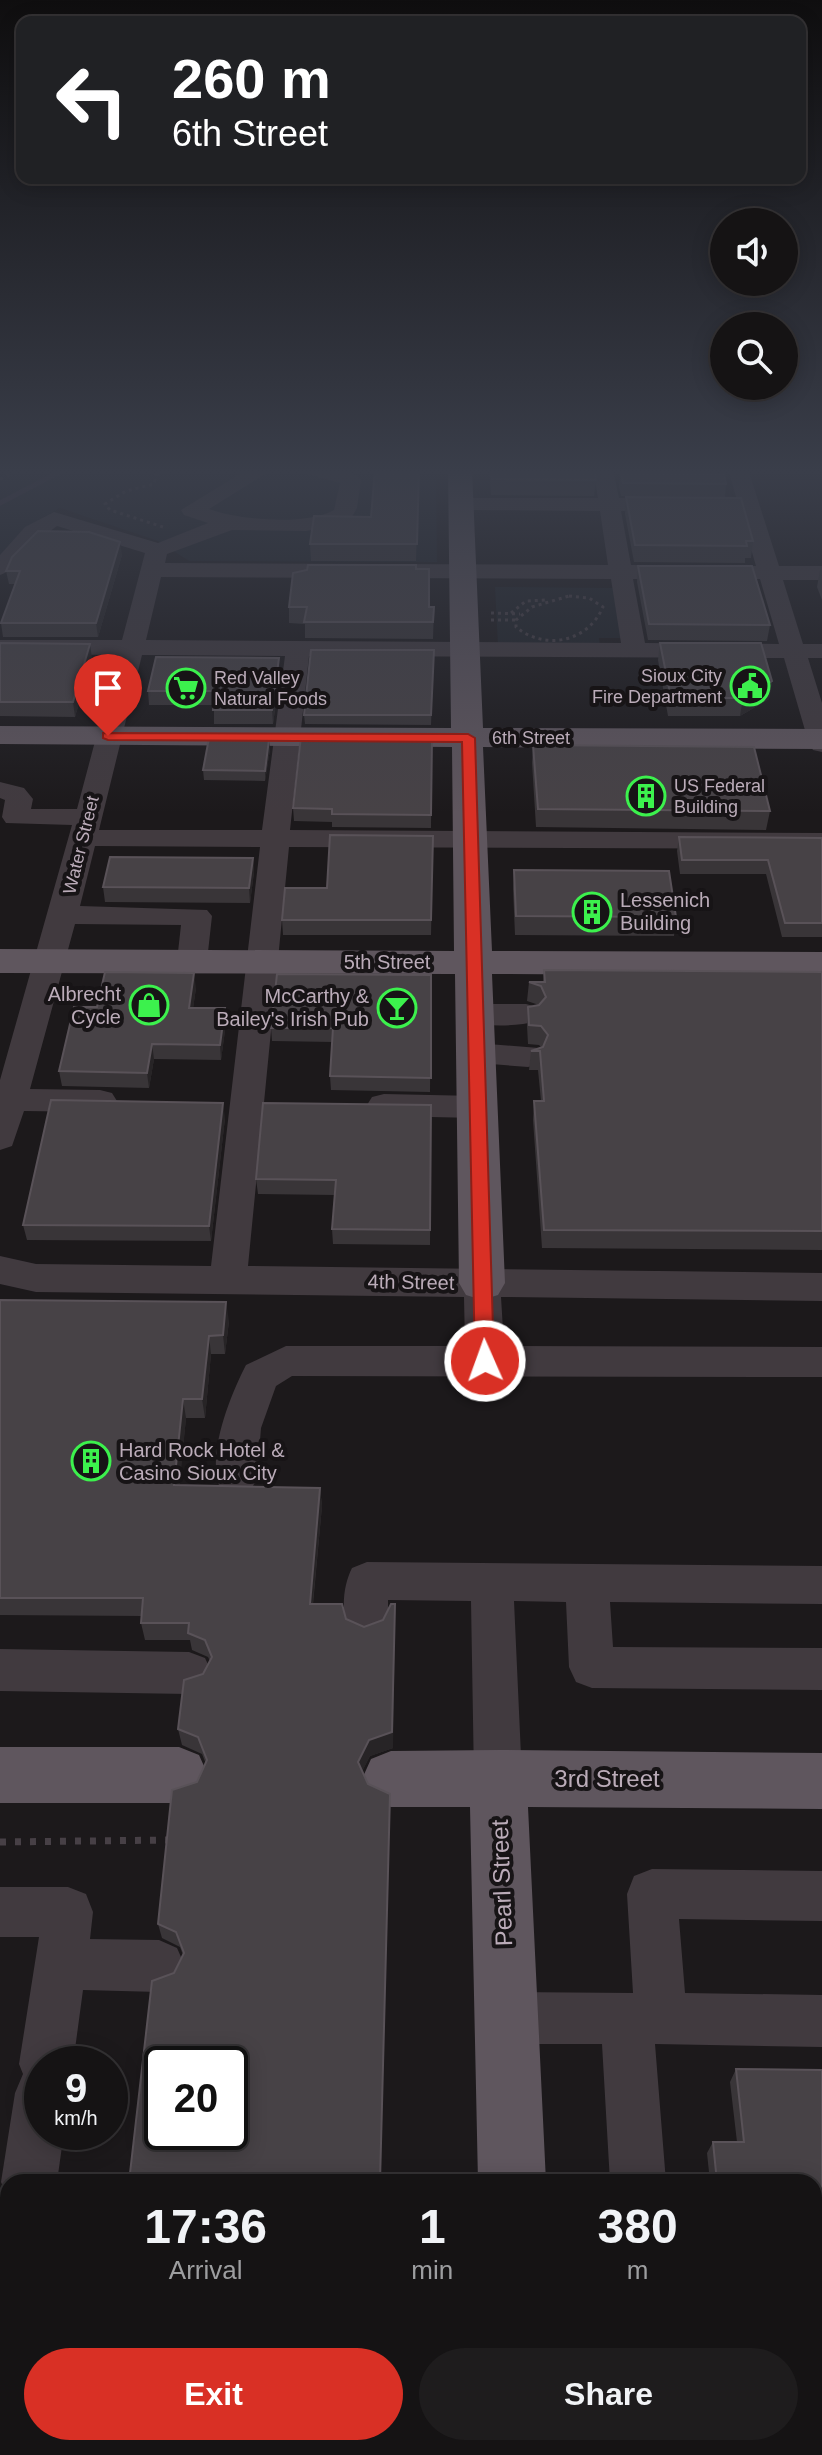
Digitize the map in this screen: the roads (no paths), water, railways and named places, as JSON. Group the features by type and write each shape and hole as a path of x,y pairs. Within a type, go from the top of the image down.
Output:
{"main road":[{"path":"464,584 482,1283"},
{"name":"6th Street","path":"0,735 821,741"},
{"name":"5th Street","path":"0,961 822,964"},
{"path":"0,1775 179,1775"},
{"name":"Pearl Street","path":"498,1778 512,2174"},
{"name":"3rd Street","path":"391,1779 822,1781"}],"street":[{"name":"Water Street","path":"0,1138 10,1100 11,1060 50,961 147,584"},
{"path":"621,584 634,649"},
{"path":"772,584 821,741"},
{"path":"0,647 822,651"},
{"path":"228,1280 245,1103 298,647"},
{"path":"0,790 19,799 16,817 85,828 275,839 822,841"},
{"path":"63,915 197,916 192,961"},
{"path":"475,1014 526,1014"},
{"path":"476,1054 528,1056"},
{"path":"10,1100 135,1102"},
{"path":"355,1105 477,1107"},
{"name":"4th Street","path":"0,1270 36,1278 822,1287"},
{"path":"482,1283 485,1361"},
{"path":"236,1478 241,1428 260,1376 286,1361 822,1362"},
{"path":"366,1621 367,1581 822,1585"},
{"name":"Pearl Street","path":"492,1583 498,1778"},
{"path":"587,1584 592,1667 822,1669"},
{"path":"0,1670 189,1673"},
{"path":"638,2174 652,1894 822,1896"},
{"path":"0,1912 68,1912 49,2046"},
{"path":"61,1964 159,1966"},
{"path":"507,2018 822,2021"},
{"path":"30,2174 34,2150"}],"place":[{"name":"Sioux City Fire Department","path":"750,686"},
{"name":"Red Valley Natural Foods","path":"186,688"},
{"name":"US Federal Building","path":"646,796"},
{"name":"Lessenich Building","path":"592,912"},
{"name":"Albrecht Cycle","path":"149,1005"},
{"name":"McCarthy & Bailey's Irish Pub","path":"397,1008"},
{"name":"Hard Rock Hotel & Casino Sioux City","path":"91,1461"}]}
